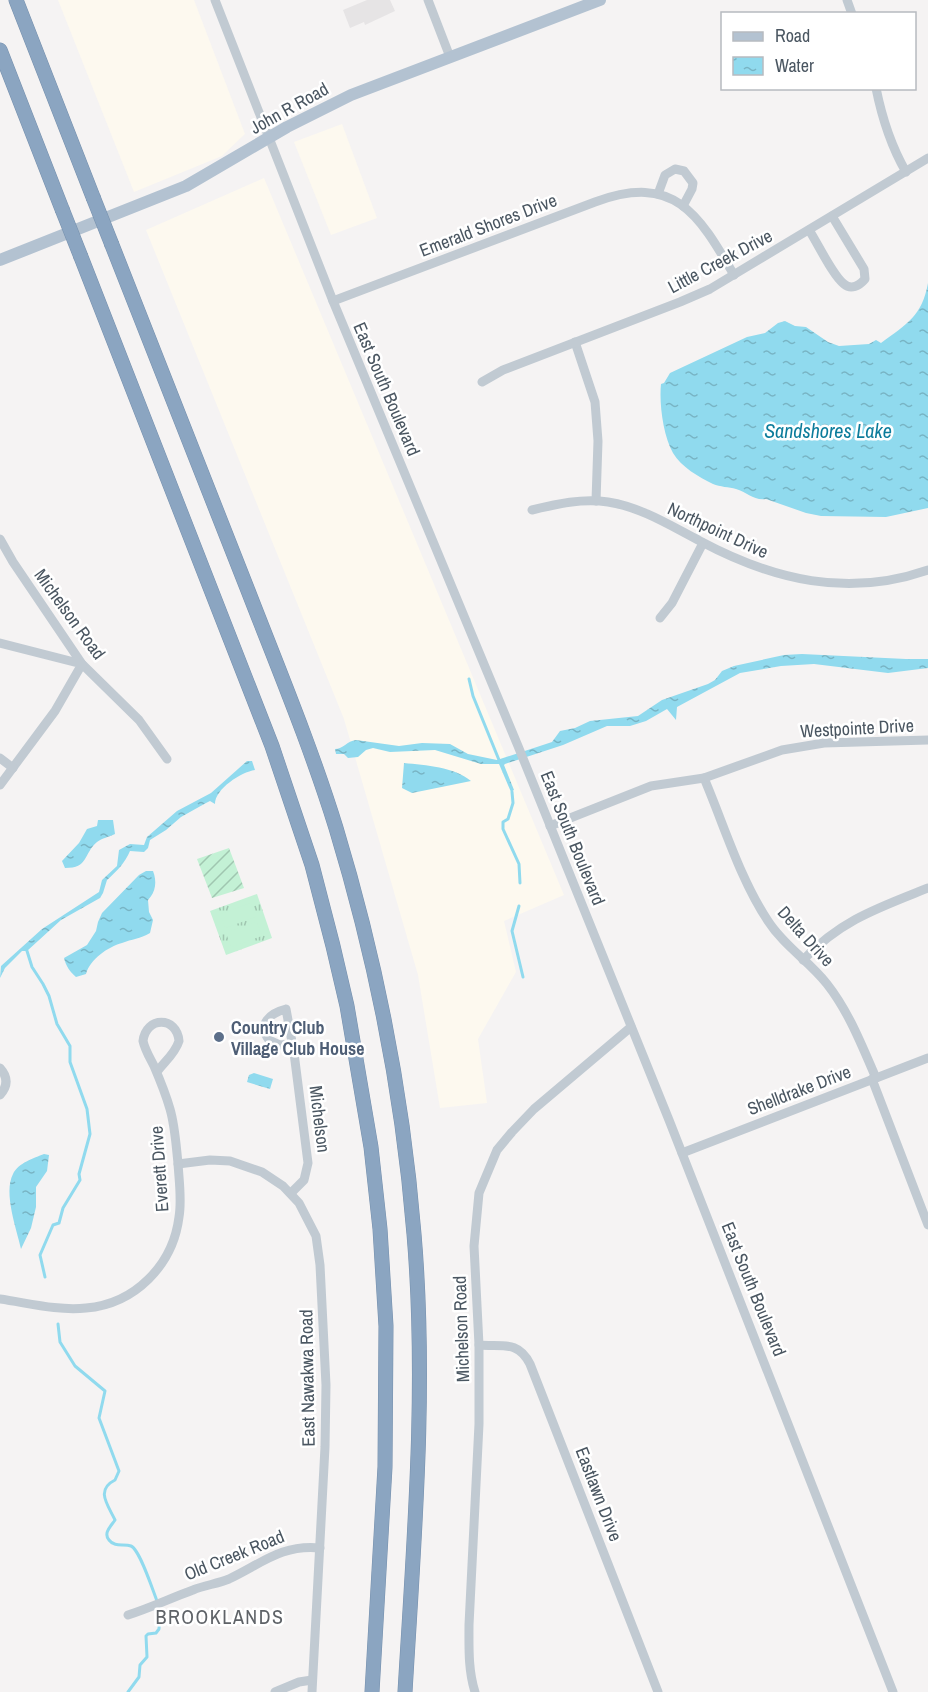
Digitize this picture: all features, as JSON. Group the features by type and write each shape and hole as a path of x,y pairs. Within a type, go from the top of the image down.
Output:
{"highway":[{"path":"16,0 302,729 346,861 373,965 399,1102 414,1233 417,1284 420,1421 405,1692"},
{"path":"0,51 272,746 312,865 333,946 349,1017 371,1147 380,1229 386,1326 385,1467 372,1692"},
{"path":"410,1608 411,1692"}],"main road":[{"name":"John R Road","path":"0,260 177,190 351,95 450,57 576,4 600,0"}],"street":[{"name":"East South Boulevard","path":"214,0 333,301 518,746 682,1153 893,1692"},
{"path":"428,0 450,57"},
{"path":"877,90 886,126 906,172"},
{"name":"Little Creek Drive","path":"482,382 503,370 687,299 734,275 928,158"},
{"path":"658,194 665,175 675,169 684,171 693,183 683,206"},
{"name":"Emerald Shores Drive","path":"333,301 608,197 634,192 658,194 683,206 701,222 734,275"},
{"path":"809,230 842,283 852,287 860,284 865,279 864,269 832,216"},
{"path":"575,342 595,402 598,441 596,501"},
{"name":"Northpoint Drive","path":"532,510 566,502 596,501 630,507 750,565 801,580 863,583 906,577 928,570"},
{"name":"Michelson Road","path":"0,539 12,562 82,664 139,720 167,759"},
{"path":"660,618 672,603 702,543"},
{"path":"0,643 82,664 55,711 0,785"},
{"name":"Westpointe Drive","path":"550,826 651,786 704,778 766,755 800,746 824,743 928,740"},
{"path":"0,758 13,768"},
{"name":"Delta Drive","path":"704,778 759,908 780,937 822,978 841,1003 874,1078 928,1225"},
{"path":"803,960 825,938 860,915 928,888"},
{"name":"Everett Drive","path":"0,1299 66,1308 86,1308 116,1301 135,1290 160,1266 173,1242 181,1203 170,1109 144,1044 144,1035 150,1026 161,1022 176,1030 179,1041 174,1052 157,1072"},
{"name":"Michelson Road","path":"475,1692 469,1655 469,1625 477,1488 478,1345 474,1246 479,1193 497,1150 534,1109 631,1027"},
{"name":"Michelson","path":"291,1193 304,1180 309,1163 292,1044"},
{"name":"Shelldrake Drive","path":"682,1153 928,1058"},
{"path":"0,1068 6,1076 7,1083 0,1095"},
{"name":"East Nawakwa Road","path":"178,1164 210,1160 230,1161 262,1172 291,1193 299,1203 316,1236 320,1265 326,1385 312,1692"},
{"name":"Eastlawn Drive","path":"478,1345 513,1346 520,1350 531,1364 658,1692"},
{"name":"Old Creek Road","path":"128,1615 196,1588 220,1582 279,1553 300,1546 320,1548"},
{"path":"275,1692 299,1682 312,1680"}],"shaded area":[{"path":"58,0 194,0 245,134 222,156 134,192"},
{"path":"367,0 390,0 395,11 365,25 364,22 350,28 343,10"},
{"path":"342,124 377,218 331,235 294,142"},
{"path":"264,178 564,895 504,921 516,972 478,1039 487,1103 440,1108 418,975 344,719 146,230"}],"green space":[{"path":"229,848 244,888 212,898 197,859"},
{"path":"257,894 272,938 226,955 210,911"},
{"path":"251,903 256,917 225,928 220,914"},
{"path":"257,922 262,936 231,947 226,933"}],"water":[{"name":"Sandshores Lake","path":"928,283 928,508 886,517 821,516 713,484 691,471 676,458 664,428 661,409 661,384 670,373 747,337 765,333 778,323 785,321 795,326 806,327 828,342 839,346 869,344 876,340 881,343 912,318 922,304"},
{"path":"784,655 928,659 928,668 888,673 814,664 781,666 740,673 677,707 676,720 667,709 646,721 630,726 607,726 563,745 505,764 514,790 511,792 499,764 481,764 435,750 390,752 373,748 366,750 358,757 348,758 344,754 336,754 335,749 356,740 399,746 422,743 450,744 468,754 497,760 552,742 560,731 575,728 590,721 638,716 662,700 708,684 715,680 722,671 734,666"},
{"path":"247,761 252,761 255,770 243,774 224,787 216,798 215,804 210,801 181,817 150,840 144,852 130,851 120,867 107,880 100,898 61,920 27,951 22,951 5,968 0,978 1,966 42,929 99,892 102,880 117,866 119,850 130,844 144,845 147,837 177,811 211,793"},
{"path":"404,763 448,770 471,781 412,793 402,788"},
{"path":"98,820 113,820 115,834 97,842 78,866 65,868 62,861 79,843 87,829 97,826"},
{"path":"146,871 153,871 155,879 153,894 148,900 149,912 153,920 150,933 106,951 91,963 86,974 76,977 68,969 64,958 87,945 96,931 102,913 139,875"},
{"path":"254,1073 273,1079 270,1089 247,1082 249,1075"},
{"path":"44,1154 49,1155 47,1171 36,1187 36,1207 31,1228 21,1249 10,1201 10,1182 15,1170 27,1161"}],"waterway":[{"path":"469,679 473,696 499,760"},
{"path":"512,792 513,803 508,819 503,822 503,829 519,864 520,883"},
{"path":"519,906 512,931 523,977"},
{"path":"27,951 32,967 49,996 57,1024 70,1046 70,1062 87,1109 90,1134 79,1174 80,1180 63,1208 59,1223 53,1225 40,1255 45,1277"},
{"path":"58,1324 60,1342 75,1366 105,1391 99,1418 119,1471 104,1493 115,1520 108,1530 107,1537 114,1544 128,1545 135,1549 157,1601"},
{"path":"128,1692 139,1677 140,1665 147,1657 146,1636 156,1633 159,1629 160,1610"}],"place":[{"name":"Country Club Village Club House","path":"219,1037"}],"district":[{"name":"BROOKLANDS","path":"220,1616"}]}
